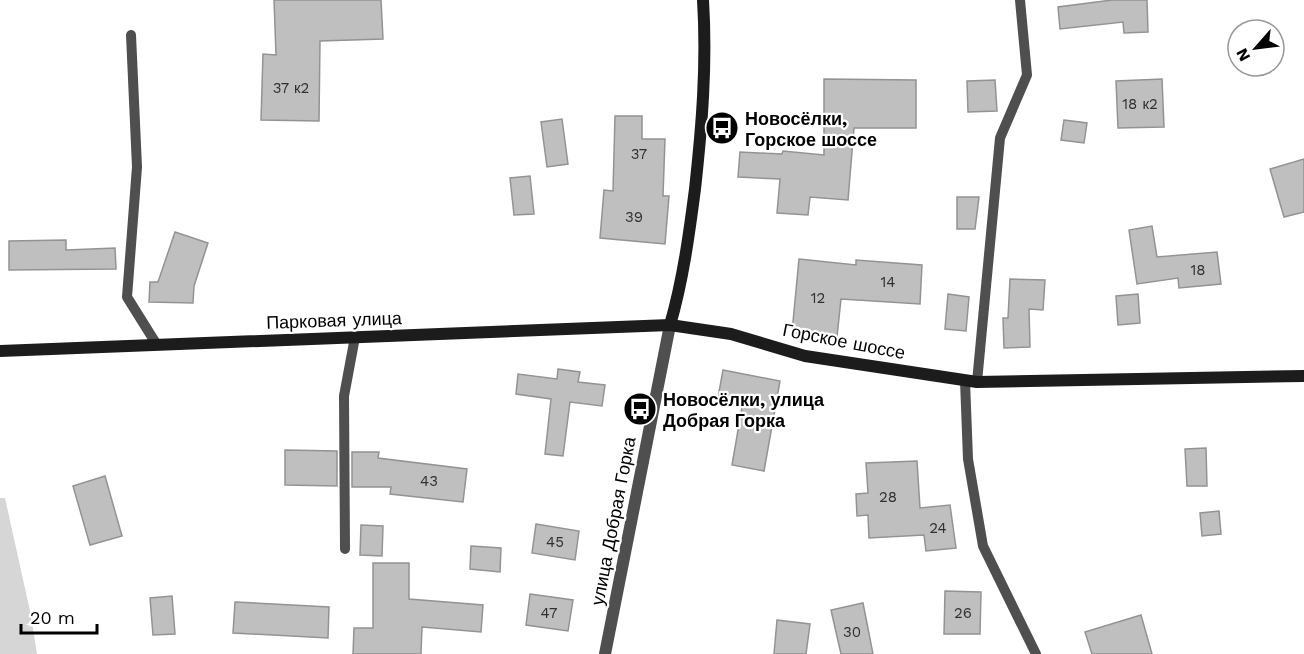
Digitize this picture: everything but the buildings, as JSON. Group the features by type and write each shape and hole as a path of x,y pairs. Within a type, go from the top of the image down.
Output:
{"main road":[{"path":"670,325 686,257 702,133 705,33 703,0"},
{"name":"Парковая улица","path":"0,351 670,325"},
{"name":"Горское шоссе","path":"670,325 731,334 805,356 971,381 1304,376"}],"street":[{"name":"улица Добрая Горка","path":"605,654 670,325"}],"lane":[{"path":"1020,0 1027,75 1000,138 971,381 968,459 983,546 1036,654"},
{"path":"131,35 137,167 127,297 157,345"},
{"path":"345,549 344,396 355,337"}],"shaded area":[{"path":"0,498 5,498 37,654 0,654"}],"place":[{"name":"Новосёлки, Горское шоссе","path":"722,128"},
{"name":"Новосёлки, улица Добрая Горка","path":"640,409"}]}
